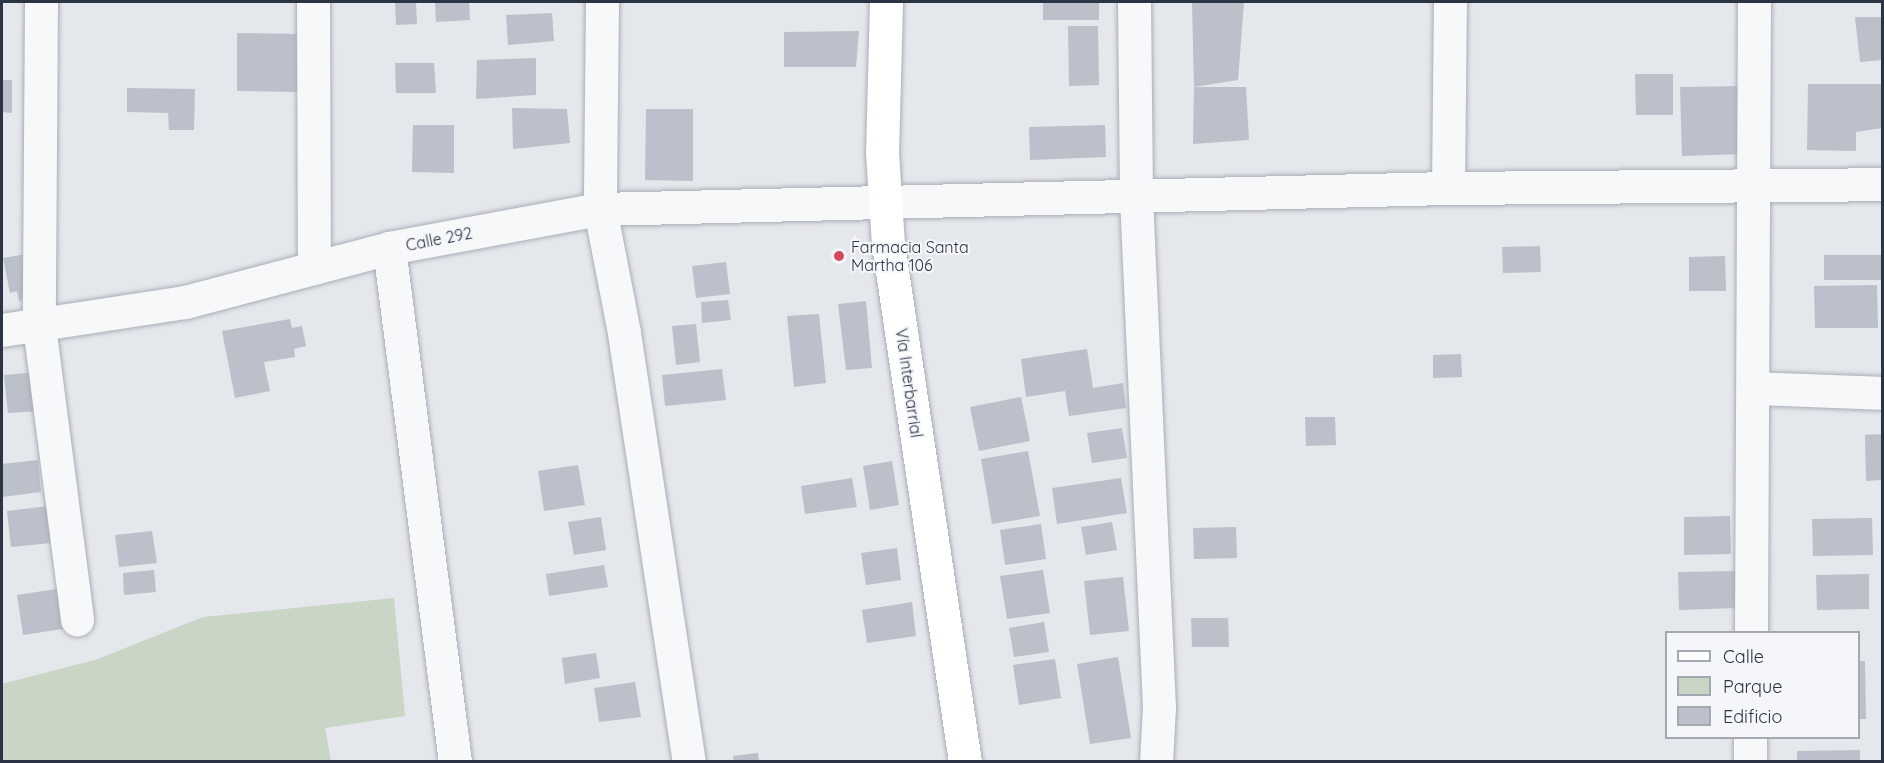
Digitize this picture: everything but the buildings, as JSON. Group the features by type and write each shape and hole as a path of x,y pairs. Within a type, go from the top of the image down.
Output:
{"main road":[{"name":"Vía Interbarrial","path":"886,2 885,203 965,762"}],"street":[{"path":"41,2 39,326 77,620"},
{"path":"313,2 314,268"},
{"path":"602,2 600,209 624,333 688,762"},
{"path":"1134,2 1136,197 1158,707 1156,762"},
{"path":"1448,188 1450,2"},
{"path":"1751,631 1754,388 1750,184 1754,2"},
{"name":"Calle 292","path":"2,330 185,303 389,248 600,209 1448,188 1882,184"},
{"path":"389,248 455,762"},
{"path":"1754,388 1882,393"},
{"path":"1750,739 1750,762"}],"green space":[{"path":"394,598 405,716 325,728 331,761 2,761 2,684 98,659 203,617"}],"place":[{"name":"Farmacia Santa Martha 106","path":"839,256"}]}
